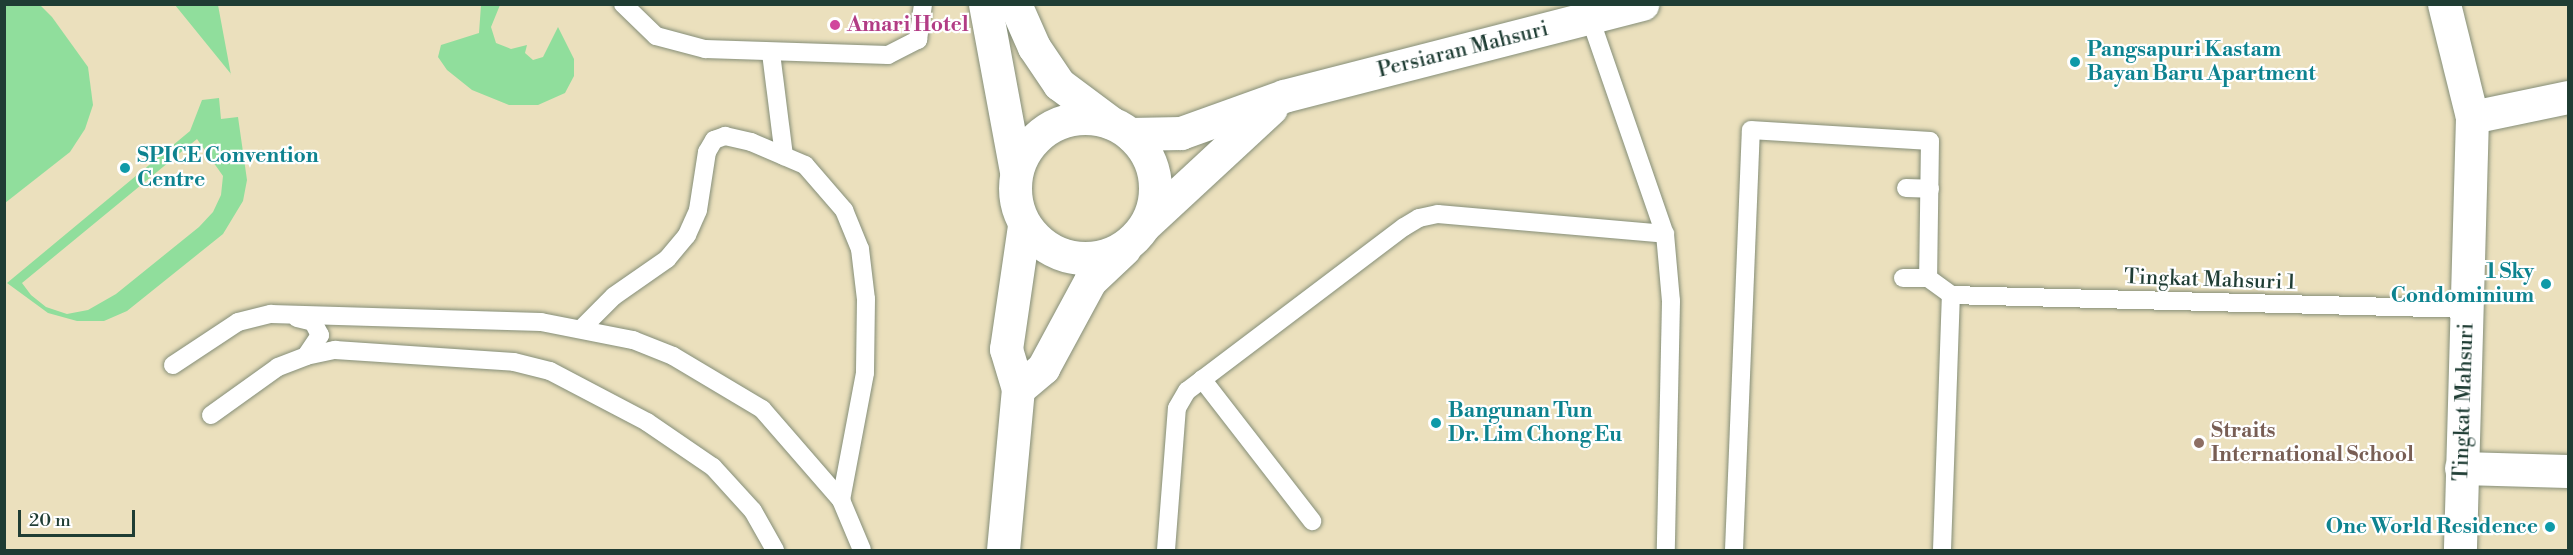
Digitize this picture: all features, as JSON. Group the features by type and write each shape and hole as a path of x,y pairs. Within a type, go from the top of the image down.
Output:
{"street":[{"path":"985,4 1016,171 1016,198 1024,225 1037,241 1056,252 1076,258 1097,258 1140,231 1156,185 1144,148 1059,84 1034,47 1015,4"},
{"name":"Persiaran Mahsuri","path":"1120,128 1181,132 1284,96 1642,4"},
{"name":"Tingkat Mahsuri","path":"2444,4 2472,117 2460,550"},
{"name":"Persiaran Mahsuri","path":"1018,389 1043,368 1090,281 1284,96"},
{"path":"2472,117 2568,98"},
{"path":"1016,171 1026,149 1042,132 1063,121 1087,117 1120,128"},
{"path":"1003,550 1018,389 1006,349 1024,225"},
{"path":"2461,468 2568,471"}],"lane":[{"path":"623,4 656,36 705,49 771,53 888,55 918,40 923,4"},
{"path":"1590,18 1665,234 1671,301 1666,550"},
{"path":"771,53 784,156"},
{"path":"1734,550 1751,130 1930,141 1928,278"},
{"path":"582,328 614,296 667,259 687,235 698,210 707,153 714,140 725,136 751,142 805,165 844,210 860,249 866,299 865,373 841,500"},
{"path":"1906,188 1930,189"},
{"path":"1166,550 1177,408 1187,391 1419,218 1438,214 1665,234"},
{"path":"1903,278 1928,278 1951,295 1942,550"},
{"name":"Tingkat Mahsuri 1","path":"1951,295 2468,309"},
{"path":"271,314 304,319 318,327 318,343 306,356"},
{"path":"173,365 238,322 271,314 541,322 582,328 633,340 673,356 762,409 841,500 862,550"},
{"path":"211,416 278,367 306,356 335,350 483,358 550,371 647,422 712,467 753,511 775,550"},
{"path":"1202,379 1312,521"}],"green space":[{"path":"5,4 40,5 52,17 88,67 93,105 85,129 70,152 5,203"},
{"path":"175,5 218,5 231,74"},
{"path":"481,5 500,5 491,27 496,43 511,49 527,45 525,53 533,60 543,57 558,27 574,59 574,76 565,93 538,105 509,105 472,90 447,70 438,57 441,45 479,33"},
{"path":"219,98 221,119 238,117 247,180 243,201 223,234 127,311 104,321 77,321 48,313 7,283 190,131 202,100","holes":["197,139 223,176 221,195 213,212 199,227 116,294 88,310 67,314 46,307 31,295 22,283"]}],"place":[{"name":"Amari Hotel","path":"835,25"},
{"name":"Pangsapuri Kastam Bayan Baru Apartment","path":"2075,62"},
{"name":"SPICE Convention Centre","path":"125,168"},
{"name":"1 Sky Condominium","path":"2546,284"},
{"name":"Bangunan Tun Dr. Lim Chong Eu","path":"1436,423"},
{"name":"Straits International School","path":"2199,443"},
{"name":"One World Residence","path":"2550,527"}]}
